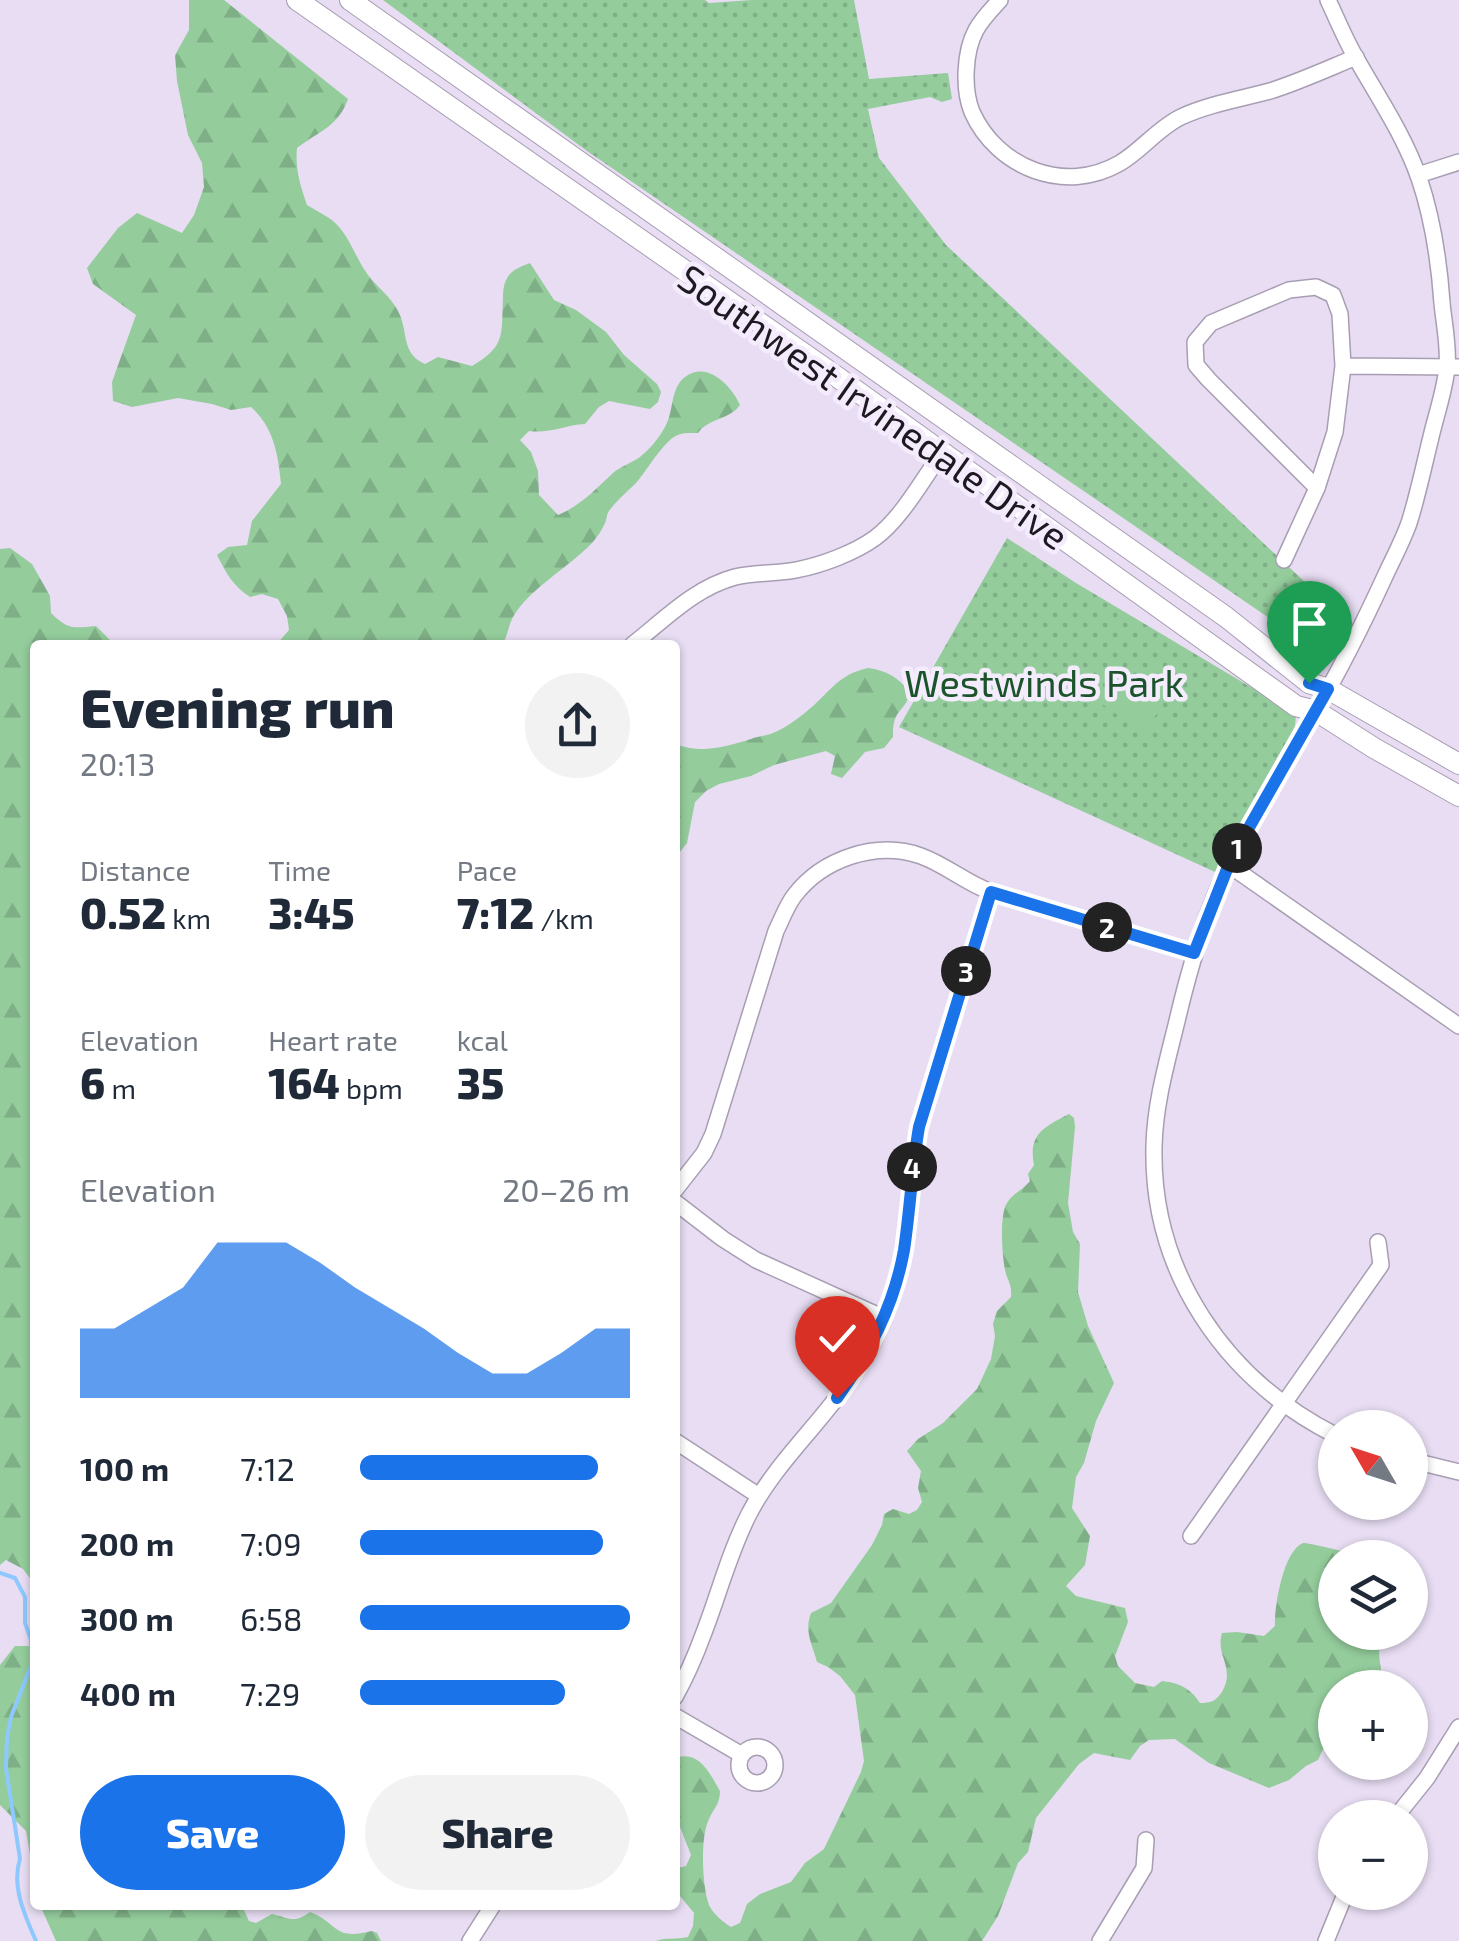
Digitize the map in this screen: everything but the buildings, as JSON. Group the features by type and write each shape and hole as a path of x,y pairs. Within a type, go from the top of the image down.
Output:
{"main road":[{"name":"Southwest Irvinedale Drive","path":"297,0 1296,706 1316,711 1459,796"},
{"name":"Southwest Irvinedale Drive","path":"350,0 1226,617 1309,683 1328,689 1459,764"},
{"path":"709,289 725,265"}],"street":[{"path":"1000,0 974,33 964,85 968,103 996,148 1015,163 1044,174 1068,177 1098,172 1120,163 1181,117 1272,90 1356,58"},
{"path":"1318,1425 1284,1406 1253,1380 1210,1331 1178,1270 1155,1179 1156,1112 1194,953 1229,865 1328,689 1409,524 1453,367 1432,219 1418,174 1328,0"},
{"path":"1418,174 1459,162"},
{"path":"1284,560 1317,488 1335,432 1344,366 1340,314 1332,295 1316,287 1289,290 1212,322 1195,342 1196,365 1208,380 1317,488"},
{"path":"1344,366 1453,367"},
{"path":"638,640 685,601 736,576 797,570 870,541 896,518 942,453"},
{"path":"680,1184 704,1153 713,1134 785,910 824,868 880,850 920,855 972,886 1194,953"},
{"path":"1229,865 1459,1026"},
{"path":"680,1686 705,1632 733,1547 759,1496 858,1369 884,1318 898,1280 904,1248 919,1127 991,892"},
{"path":"680,1206 756,1260 884,1318"},
{"path":"1190,1536 1381,1265 1378,1242"},
{"path":"680,1444 759,1496"},
{"path":"1428,1464 1459,1472"},
{"path":"680,1719 742,1755"},
{"path":"1409,1800 1459,1727"},
{"path":"1100,1941 1144,1868 1146,1840"},
{"path":"470,1941 486,1910"},
{"path":"1326,1941 1339,1910"}],"green space":[{"path":"189,0 224,0 348,99 333,122 297,148 300,183 307,205 339,227 368,275 395,306 408,348 417,359 425,364 438,357 472,366 483,359 500,338 506,280 513,271 530,263 554,300 576,310 606,332 624,355 657,384 661,392 650,409 609,401 585,424 529,431 520,440 531,452 538,471 539,495 558,515 581,502 613,473 651,447 665,427 677,387 685,377 702,372 718,378 740,405 698,433 672,438 609,511 593,542 520,607 505,640 280,640 289,630 278,599 244,593 230,579 217,555 228,547 247,545 252,521 281,484 276,452 265,424 251,407 231,410 178,398 132,407 113,401 112,382 136,315 93,284 87,268 118,228 137,213 182,233 194,215 204,187 202,163 188,135 175,55 189,30"},
{"path":"383,0 854,0 869,79 948,73 952,99 942,102 930,97 868,109 879,158 946,245 1340,615 1313,648 587,151"},
{"name":"Westwinds Park","path":"1007,538 1296,714 1291,735 1215,872 899,727"},
{"path":"10,548 32,564 50,596 51,613 57,619 71,627 96,626 110,640 30,640 30,1578 23,1569 6,1560 0,1565 0,549"},
{"path":"857,671 881,671 910,692 895,720 893,737 884,748 865,752 842,778 831,774 835,756 826,751 719,784 695,802 687,843 680,852 680,745 713,748 773,733"},
{"path":"1118,673 1163,705 1143,733 1098,701"},
{"path":"1069,1114 1074,1118 1068,1203 1073,1232 1080,1244 1078,1292 1088,1326 1114,1383 1076,1477 1072,1508 1090,1536 1085,1565 1066,1586 1076,1596 1125,1608 1128,1622 1115,1656 1118,1666 1135,1683 1154,1687 1162,1681 1174,1683 1200,1703 1207,1703 1218,1698 1226,1683 1222,1633 1264,1636 1275,1626 1281,1581 1290,1557 1303,1543 1318,1546 1318,1650 1379,1650 1381,1670 1318,1670 1318,1760 1269,1788 1209,1763 1175,1739 1149,1740 1130,1760 1094,1753 1079,1764 1036,1818 1028,1852 1018,1863 998,1916 982,1941 656,1941 688,1937 693,1926 694,1913 680,1896 680,1868 686,1866 691,1855 680,1827 680,1757 697,1760 720,1791 706,1827 704,1874 709,1905 731,1927 740,1923 747,1904 760,1894 791,1882 805,1863 824,1849 861,1772 864,1761 855,1695 840,1676 817,1662 809,1620 811,1613 831,1603 872,1545 884,1514 893,1509 909,1514 917,1510 922,1502 918,1488 921,1471 907,1451 977,1389 991,1359 997,1311 1011,1297 1002,1248 1004,1209 1030,1181 1033,1146 1040,1133"},
{"path":"15,1646 30,1646 30,1855 26,1831 0,1805 0,1665"},
{"path":"42,1910 244,1910 249,1921 256,1923 272,1914 295,1919 310,1912 342,1932 372,1931 381,1941 56,1941"}],"waterway":[{"path":"0,1573 15,1578 25,1597 25,1623 30,1637"},
{"path":"30,1669 11,1717 6,1768 20,1859 18,1890 36,1941"}],"route":[{"path":"837,1398 874,1340 898,1280 919,1127 991,892 1194,953 1231,859 1328,689 1309,683"}]}
